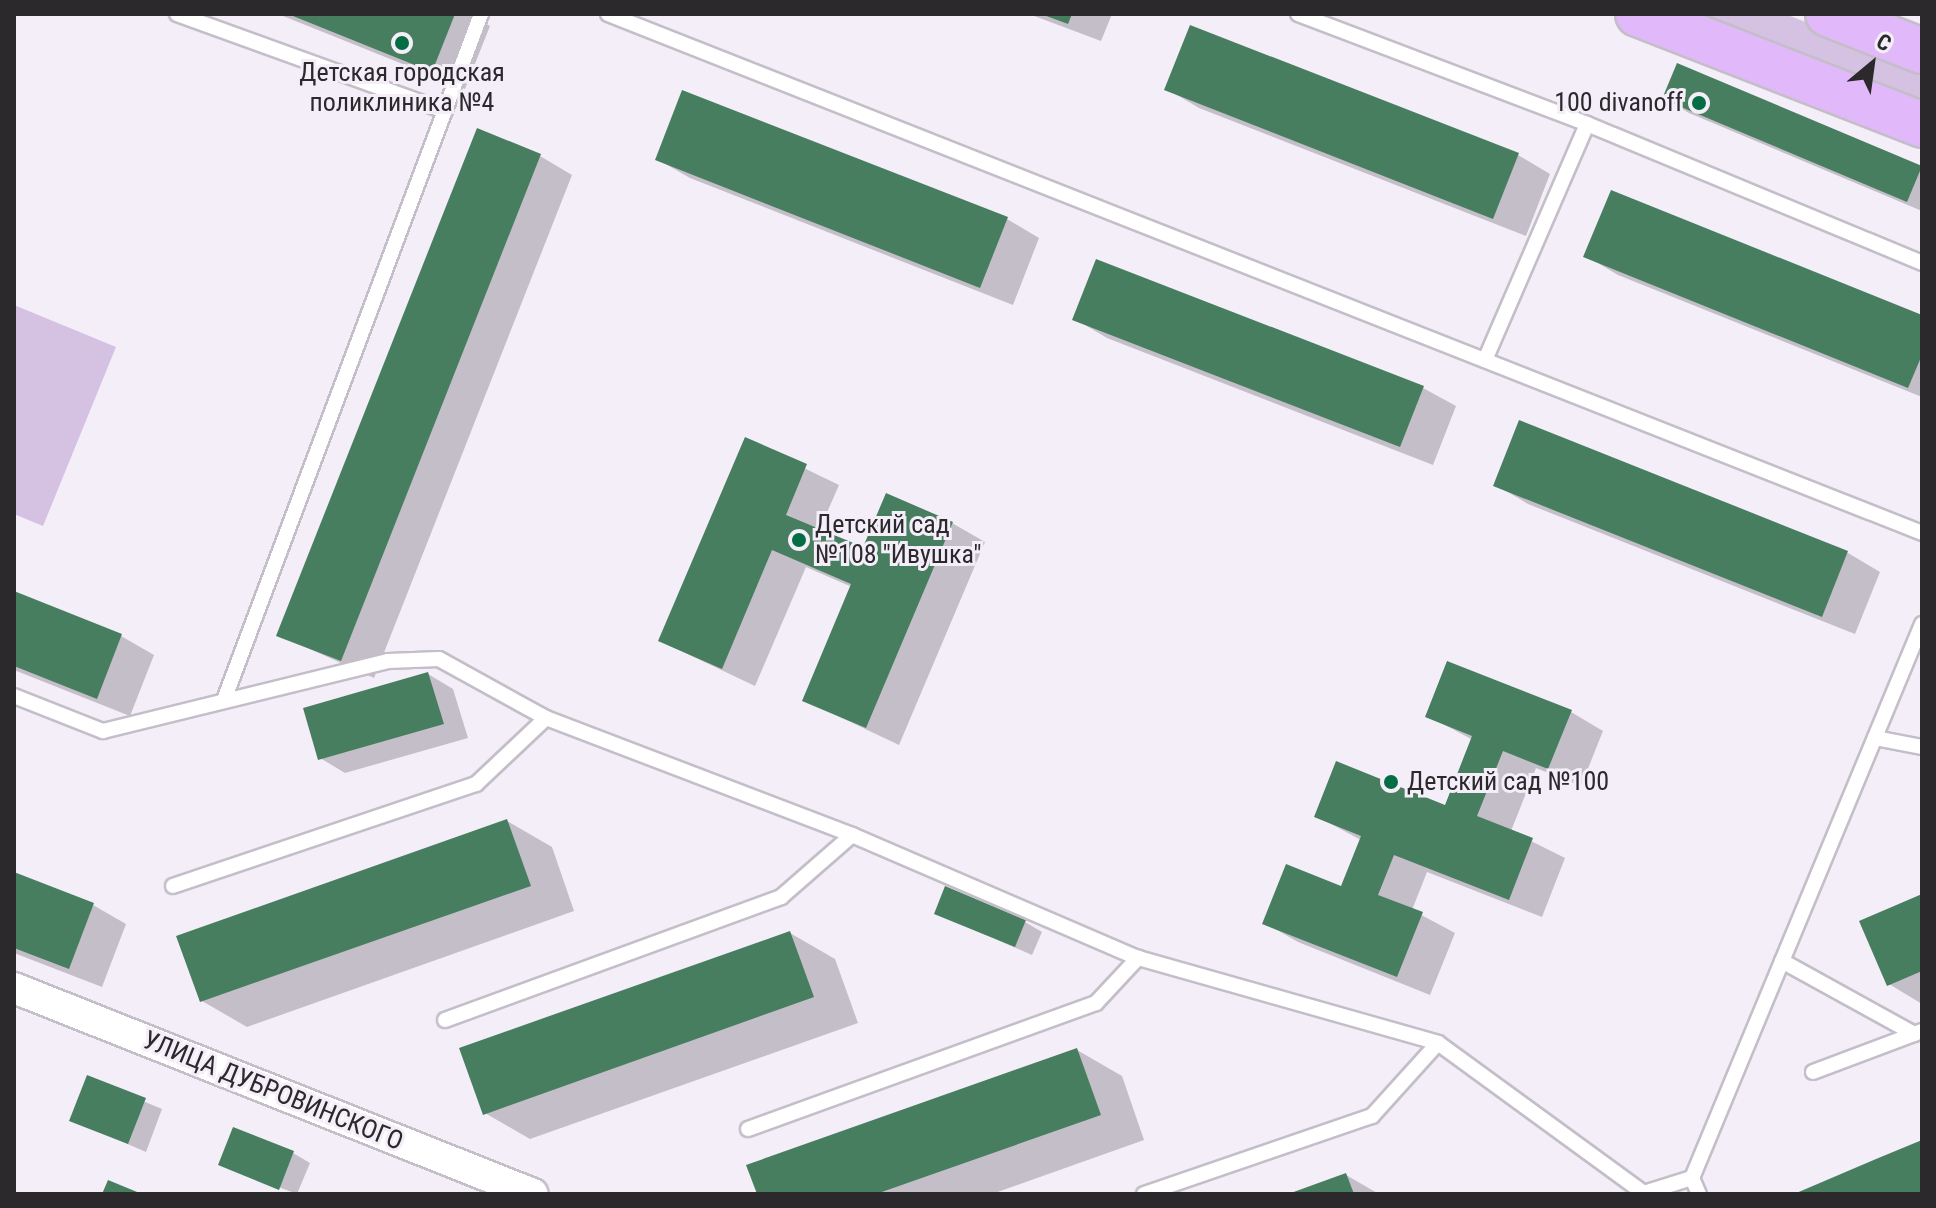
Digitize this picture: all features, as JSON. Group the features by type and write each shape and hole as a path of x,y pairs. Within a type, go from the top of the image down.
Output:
{"main road":[{"path":"1638,14 1922,125"},
{"path":"1828,14 1922,51"}],"street":[{"name":"УЛИЦА ДУБРОВИНСКОГО","path":"14,988 533,1194"}],"lane":[{"path":"177,14 445,111"},
{"path":"224,700 481,14"},
{"path":"608,14 1922,533"},
{"path":"1298,14 1587,124 1922,263"},
{"path":"1485,360 1587,124"},
{"path":"1699,1194 1692,1178 1922,624"},
{"path":"14,696 103,731 388,661 439,659 546,718 852,835 1138,958 1438,1043 1644,1193 1692,1178"},
{"path":"173,886 476,784 546,718"},
{"path":"1875,738 1922,747"},
{"path":"445,1020 781,897 852,835"},
{"path":"748,1129 1096,1003 1138,958"},
{"path":"1782,961 1918,1032"},
{"path":"1813,1072 1918,1032"},
{"path":"1144,1194 1372,1116 1438,1043"}],"shaded area":[{"path":"1673,14 1785,14 1922,67 1922,112"},
{"path":"14,305 116,347 43,526 14,514"}],"building":[{"name":"Детская городская поликлиника №4","path":"288,14 455,14 432,72"},
{"path":"1041,14 1072,14 1068,24"},
{"path":"1190,25 1519,153 1493,219 1164,90"},
{"path":"1677,63 1922,166 1907,202 1662,99"},
{"path":"682,90 1008,217 980,288 655,160"},
{"path":"477,128 541,154 341,661 276,636"},
{"path":"1611,190 1922,315 1922,355 1908,388 1583,257"},
{"path":"1096,259 1424,386 1400,447 1072,320"},
{"path":"1519,420 1848,551 1822,617 1493,486"},
{"path":"745,437 807,464 786,515 863,547 886,493 953,522 866,728 802,701 851,584 772,550 722,669 658,641"},
{"path":"14,591 122,634 97,699 14,666"},
{"path":"1447,661 1572,710 1548,769 1503,751 1477,816 1533,838 1509,900 1394,855 1378,895 1423,912 1397,977 1262,924 1286,864 1341,886 1361,836 1314,817 1336,761 1445,805 1472,736 1425,717"},
{"path":"428,672 444,724 318,760 303,708"},
{"path":"507,819 531,886 200,1002 176,936"},
{"path":"14,872 94,903 69,969 14,948"},
{"path":"945,886 1026,920 1015,947 934,914"},
{"path":"1922,894 1922,971 1887,986 1859,921"},
{"path":"790,931 814,997 483,1115 459,1048"},
{"path":"1077,1048 1101,1115 876,1194 757,1194 746,1165"},
{"path":"87,1075 146,1098 128,1144 69,1121"},
{"path":"233,1127 294,1151 279,1190 218,1165"},
{"path":"1922,1140 1922,1194 1794,1194 1876,1159"},
{"path":"1346,1173 1354,1194 1288,1194"},
{"path":"108,1180 142,1194 102,1194"}],"place":[{"name":"Детская городская поликлиника №4","path":"402,43"},
{"name":"100 divanoff","path":"1699,103"},
{"name":"Детский сад №108 \"Ивушка\"","path":"799,540"},
{"name":"Детский сад №100","path":"1391,782"}]}
